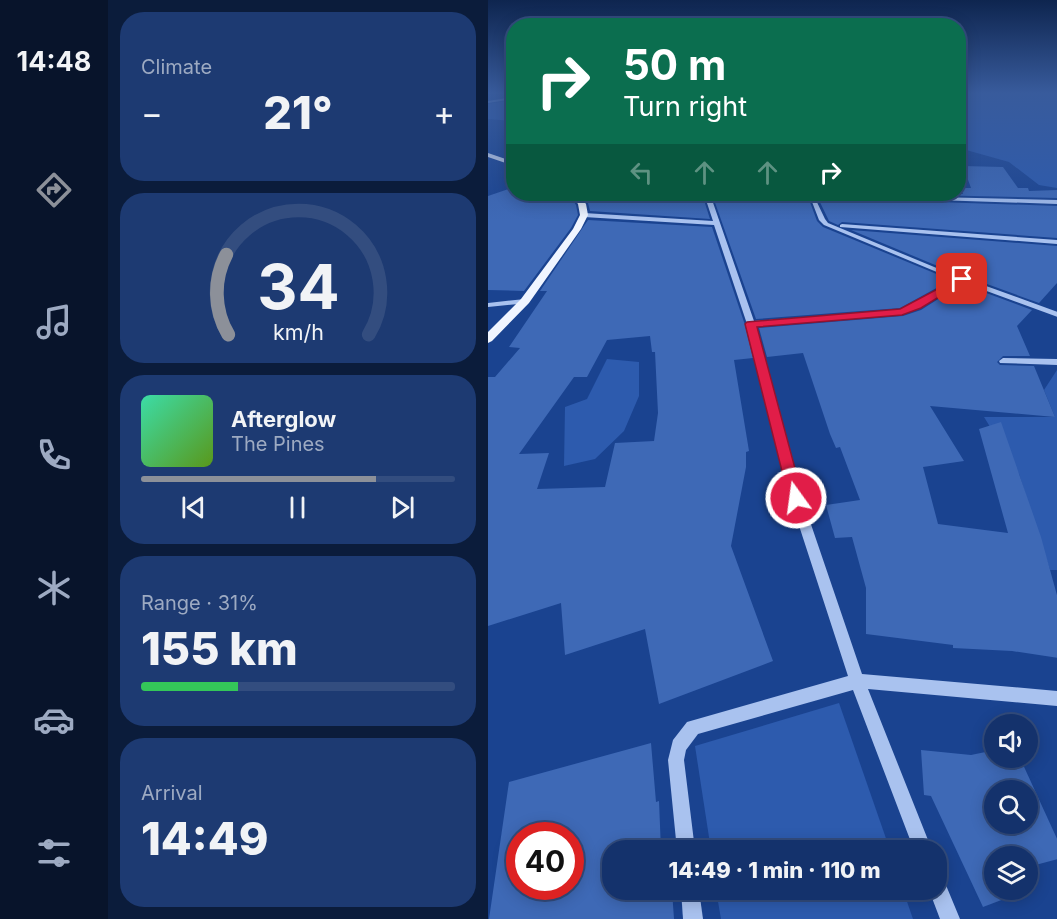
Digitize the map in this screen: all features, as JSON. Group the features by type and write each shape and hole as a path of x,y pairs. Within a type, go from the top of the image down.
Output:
{"main road":[{"path":"488,155 506,161"},
{"path":"488,339 525,302 577,229 584,215 580,201"}],"street":[{"path":"966,199 1058,202"},
{"path":"710,201 751,324 796,498 857,681 919,840"},
{"path":"814,201 822,220 832,226 1058,315"},
{"path":"584,215 718,224"},
{"path":"832,226 1058,242"},
{"path":"751,324 902,312 917,306 962,279"},
{"path":"488,305 525,302"},
{"path":"1003,361 1058,362"},
{"path":"685,840 676,760 679,746 685,735 693,728 857,681 1058,699"},
{"path":"691,900 694,919"},
{"path":"942,900 950,919"}],"shaded area":[{"path":"966,136 1057,136 1057,188 1039,185 1009,162 966,150"},
{"path":"607,359 639,362 639,396 624,431 595,459 564,466 565,407 587,399"},
{"path":"1057,370 1057,570 1050,570 1019,474 984,417 1055,417 1044,390"},
{"path":"839,703 887,840 709,840 695,746"},
{"path":"718,900 906,900 913,919 721,919"}],"building":[{"path":"966,166 1003,167 1018,188 1028,188 1029,191 1058,190 1058,198 966,196 966,188 971,188 966,174"},
{"path":"506,190 506,201 573,201 576,205 578,215 571,228 524,291 488,290 488,196"},
{"path":"586,201 704,201 710,219 590,211"},
{"path":"714,201 810,201 817,221 823,227 951,280 900,308 756,319"},
{"path":"819,201 908,201 1058,206 1058,238 842,222 838,225 829,221"},
{"path":"588,220 712,227 745,325 753,358 734,360 749,451 746,452 746,467 731,546 773,661 659,704 645,629 565,655 561,603 488,626 488,377 495,377 520,348 509,347 547,291 540,291","holes":["650,336 652,352 655,352 658,413 654,441 615,443 605,487 537,489 549,453 519,454 574,377 587,377 607,340"]},
{"path":"851,230 1058,246 1058,282 1039,303 940,267"},
{"path":"962,284 1032,310 1017,326 1030,356 1003,356 997,362 1000,365 1034,366 1055,417 930,406 964,461 923,467 938,524 1008,533 979,429 1001,422 1041,537 1058,599 1058,658 1012,651 953,648 953,645 866,634 866,588 852,537 835,538 826,505 860,500 840,447 836,448 830,434 803,353 767,357 759,328 903,316 921,310"},
{"path":"651,743 656,802 659,801 661,840 602,840 602,900 673,900 674,919 489,919 509,782"},
{"path":"921,750 971,755 984,752 984,768 1025,768 1030,780 984,780 984,834 1038,834 1038,797 1058,841 1058,859 1038,864 1038,846 984,846 984,900 1001,900 983,907 931,796 924,795"}],"route":[{"path":"796,498 751,324 902,312 917,306 962,279"}]}
